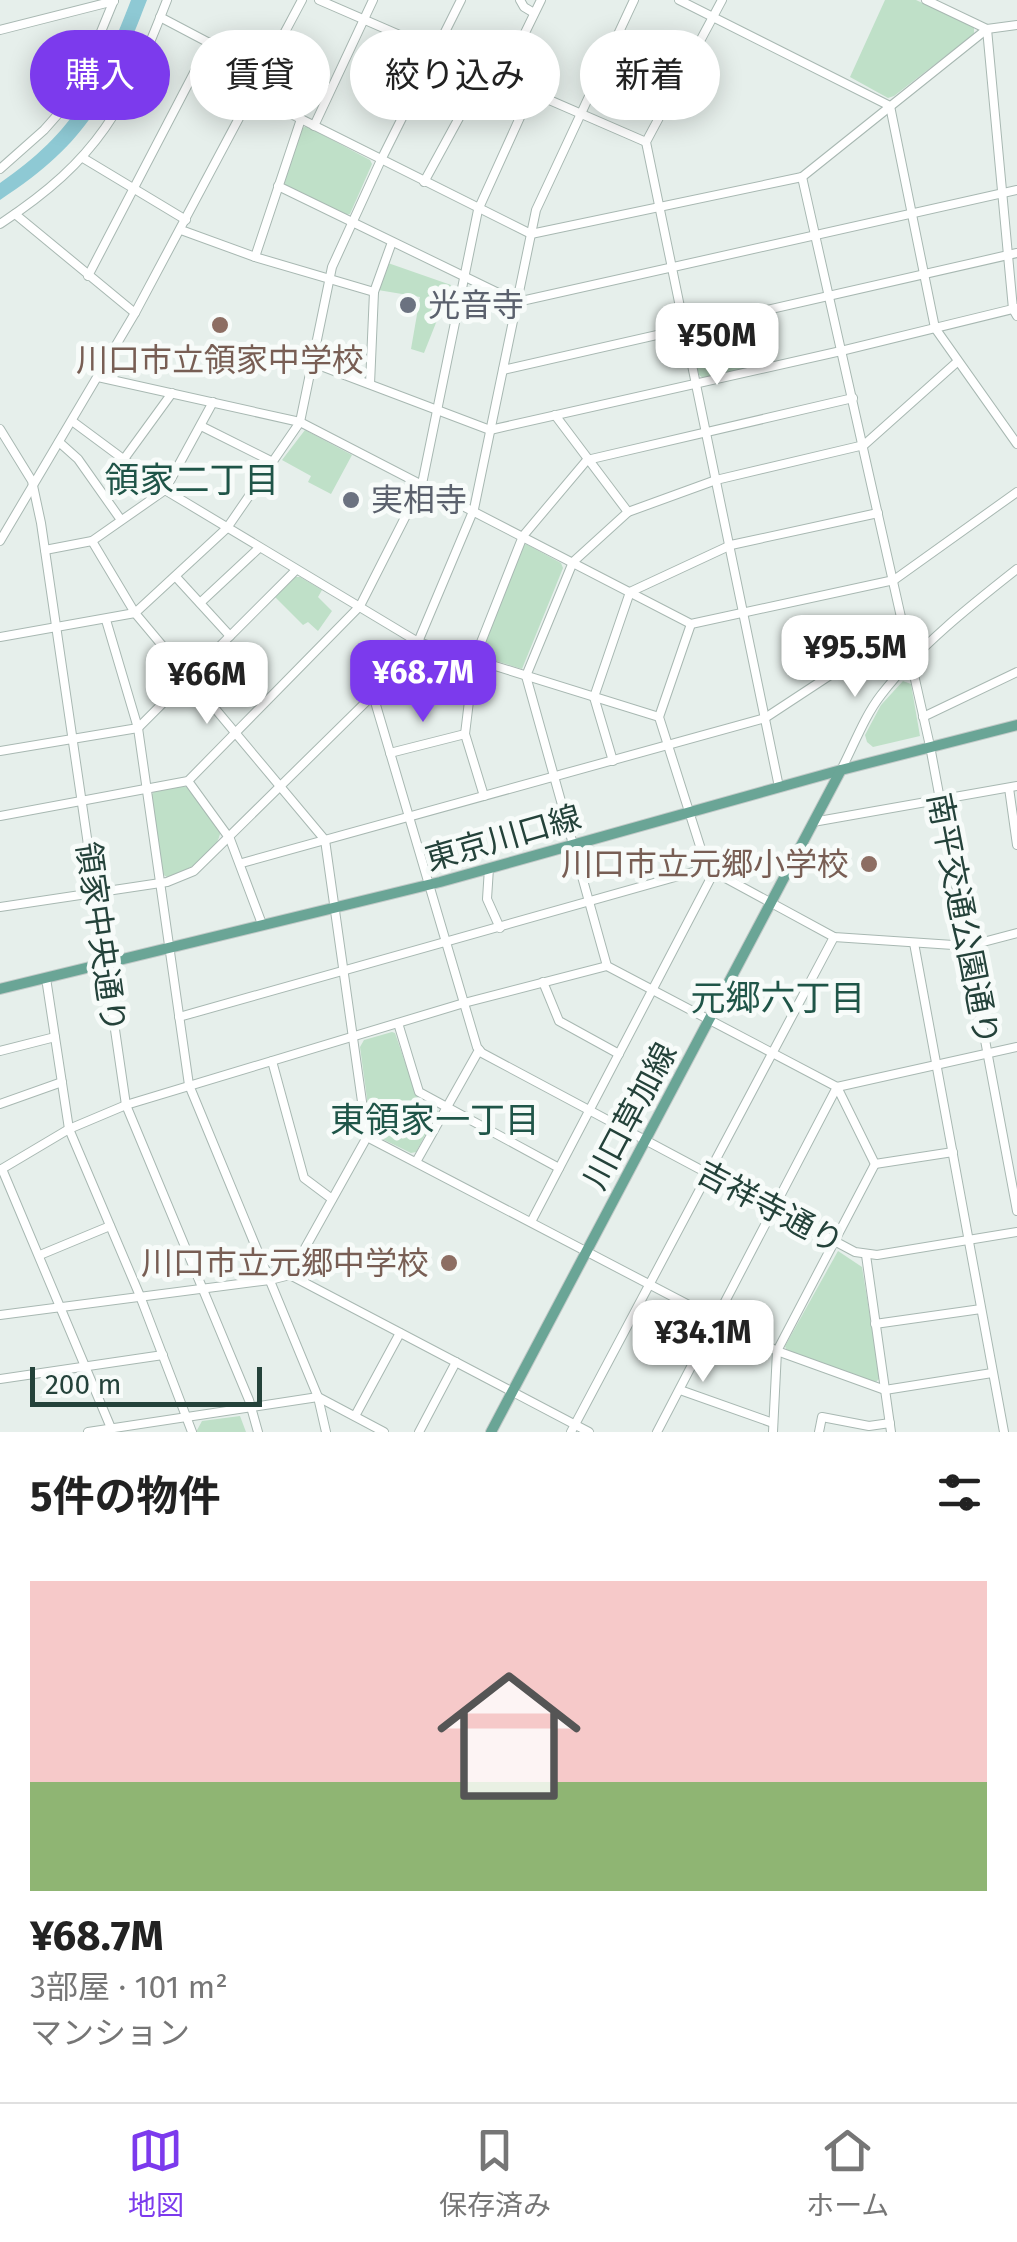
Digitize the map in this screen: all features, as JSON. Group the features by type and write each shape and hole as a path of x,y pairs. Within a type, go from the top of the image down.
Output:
{"main road":[{"name":"東京川口線","path":"0,989 429,884 1017,725"},
{"name":"川口草加線","path":"491,1432 841,770"}],"street":[{"path":"0,224 84,158 128,93 166,0"},
{"path":"286,30 302,0"},
{"path":"318,0 390,30"},
{"path":"314,126 373,0"},
{"path":"448,30 462,0"},
{"path":"520,0 524,8 534,12"},
{"path":"526,30 541,0"},
{"path":"620,30 634,0"},
{"path":"679,0 890,106"},
{"path":"722,0 646,142 779,787"},
{"path":"926,0 987,28 1017,25"},
{"path":"0,30 114,1"},
{"path":"0,169 44,130 74,95 114,1"},
{"path":"160,17 190,32"},
{"path":"303,120 531,234 802,177 987,28"},
{"path":"313,363 490,430 1016,311 987,28"},
{"path":"88,276 190,79"},
{"path":"890,106 934,328 1017,444"},
{"path":"0,907 160,883 194,872 372,696 418,642 474,510 536,210 580,115"},
{"path":"0,542 135,313 240,120"},
{"path":"255,256 301,120"},
{"path":"0,637 135,613 228,528 300,422 328,277 402,120"},
{"path":"424,182 458,120"},
{"path":"0,816 188,782 360,606 422,484 478,210 519,120"},
{"path":"597,120 646,142"},
{"path":"84,158 186,220"},
{"name":"南平交通公園通り","path":"802,177 930,746 1017,1211"},
{"path":"278,186 517,302 1017,190"},
{"path":"15,214 135,313"},
{"path":"181,230 374,292"},
{"path":"370,384 374,292 392,242"},
{"path":"503,370 1013,254"},
{"path":"606,966 526,676 573,562 628,512 716,480 864,445 957,362"},
{"path":"98,377 300,422 690,624 894,580 1017,492"},
{"path":"124,459 172,394"},
{"path":"484,796 465,734 474,660 523,536 586,460 853,398"},
{"path":"45,550 92,541 165,490 213,402"},
{"path":"555,416 628,512"},
{"path":"72,420 165,490 418,642 660,717"},
{"path":"201,426 273,462"},
{"name":"領家中央通り","path":"0,429 33,487 45,550 126,1105 252,1406 258,1432"},
{"path":"59,442 78,459 121,520"},
{"path":"613,761 594,697 630,592 731,545 878,513"},
{"path":"92,541 135,613 325,840 368,1136 290,1275"},
{"path":"200,603 259,548"},
{"path":"841,770 880,696 912,662 1017,569"},
{"path":"0,751 138,728 296,570"},
{"path":"176,577 230,636"},
{"path":"106,620 138,728 189,1085 318,1396 326,1432"},
{"path":"690,624 660,717 710,870 834,936 968,946 1017,933"},
{"path":"242,863 765,718 904,626"},
{"path":"923,717 1017,672"},
{"path":"372,696 479,1050 416,1162"},
{"path":"390,753 465,734"},
{"path":"188,782 230,838 262,924"},
{"path":"814,822 1013,787 1017,845"},
{"path":"488,868 488,899 500,928"},
{"path":"180,1017 710,870"},
{"path":"530,1222 710,870"},
{"path":"573,1428 834,936"},
{"path":"914,943 1004,1432"},
{"path":"112,1428 1,1169 69,1129 126,1105 398,1023 606,966 837,1087 875,1164"},
{"path":"46,978 69,1129 164,1355 192,1432"},
{"path":"543,982 559,1021 619,1054"},
{"path":"398,1023 419,1092 559,1168"},
{"path":"0,1051 55,1037"},
{"path":"656,1432 837,1087 1017,1047"},
{"name":"吉祥寺通り","path":"479,1050 834,1242 866,1255 1017,1232"},
{"path":"272,1061 304,1178 332,1199"},
{"path":"0,1104 62,1082"},
{"path":"368,1136 777,1351 885,1390 992,1373"},
{"path":"875,1164 953,1152"},
{"path":"680,1390 773,1427 777,1351 875,1164"},
{"path":"40,1255 110,1226"},
{"path":"819,1432 822,1418 891,1427 866,1255"},
{"path":"0,1316 290,1275 512,1391 573,1428 589,1432"},
{"path":"875,1324 982,1309"},
{"path":"355,1416 400,1333"},
{"path":"0,1379 164,1355"},
{"path":"419,1432 456,1362"},
{"path":"88,1432 318,1396 384,1432"}],"green space":[{"path":"885,0 916,0 974,27 974,34 888,98 850,77"},
{"path":"306,126 372,164 350,214 286,187 283,181 301,129"},
{"path":"388,263 451,285 424,353 411,349 420,297 378,290"},
{"path":"750,317 754,320 761,365 703,378 699,375 691,335 695,330"},
{"path":"305,430 352,455 331,494 308,482 311,476 282,460"},
{"path":"526,544 561,563 563,568 522,669 483,657 481,652"},
{"path":"294,577 322,590 318,597 332,611 318,631 308,622 303,625 275,597"},
{"path":"903,681 911,684 920,736 873,747 865,735 881,705"},
{"path":"189,788 221,829 215,846 202,860 167,877 162,874 151,796 154,791"},
{"path":"392,1032 417,1097 438,1111 416,1152 411,1153 374,1135 371,1128 360,1047 364,1040"},
{"path":"838,1251 862,1267 880,1378 876,1382 787,1352 785,1346"},
{"path":"240,1416 246,1432 196,1432 202,1421"}],"water":[{"path":"131,0 147,0 135,30 119,30"},
{"path":"69,120 89,120 55,158 0,200 0,183 26,164"}],"place":[{"name":"光音寺","path":"408,305"},
{"name":"川口市立領家中学校","path":"220,325"},
{"name":"実相寺","path":"351,500"},
{"name":"川口市立元郷小学校","path":"869,864"},
{"name":"川口市立元郷中学校","path":"449,1263"}],"district":[{"name":"領家二丁目","path":"192,480"},
{"name":"元郷六丁目","path":"778,998"},
{"name":"東領家一丁目","path":"435,1120"}]}
